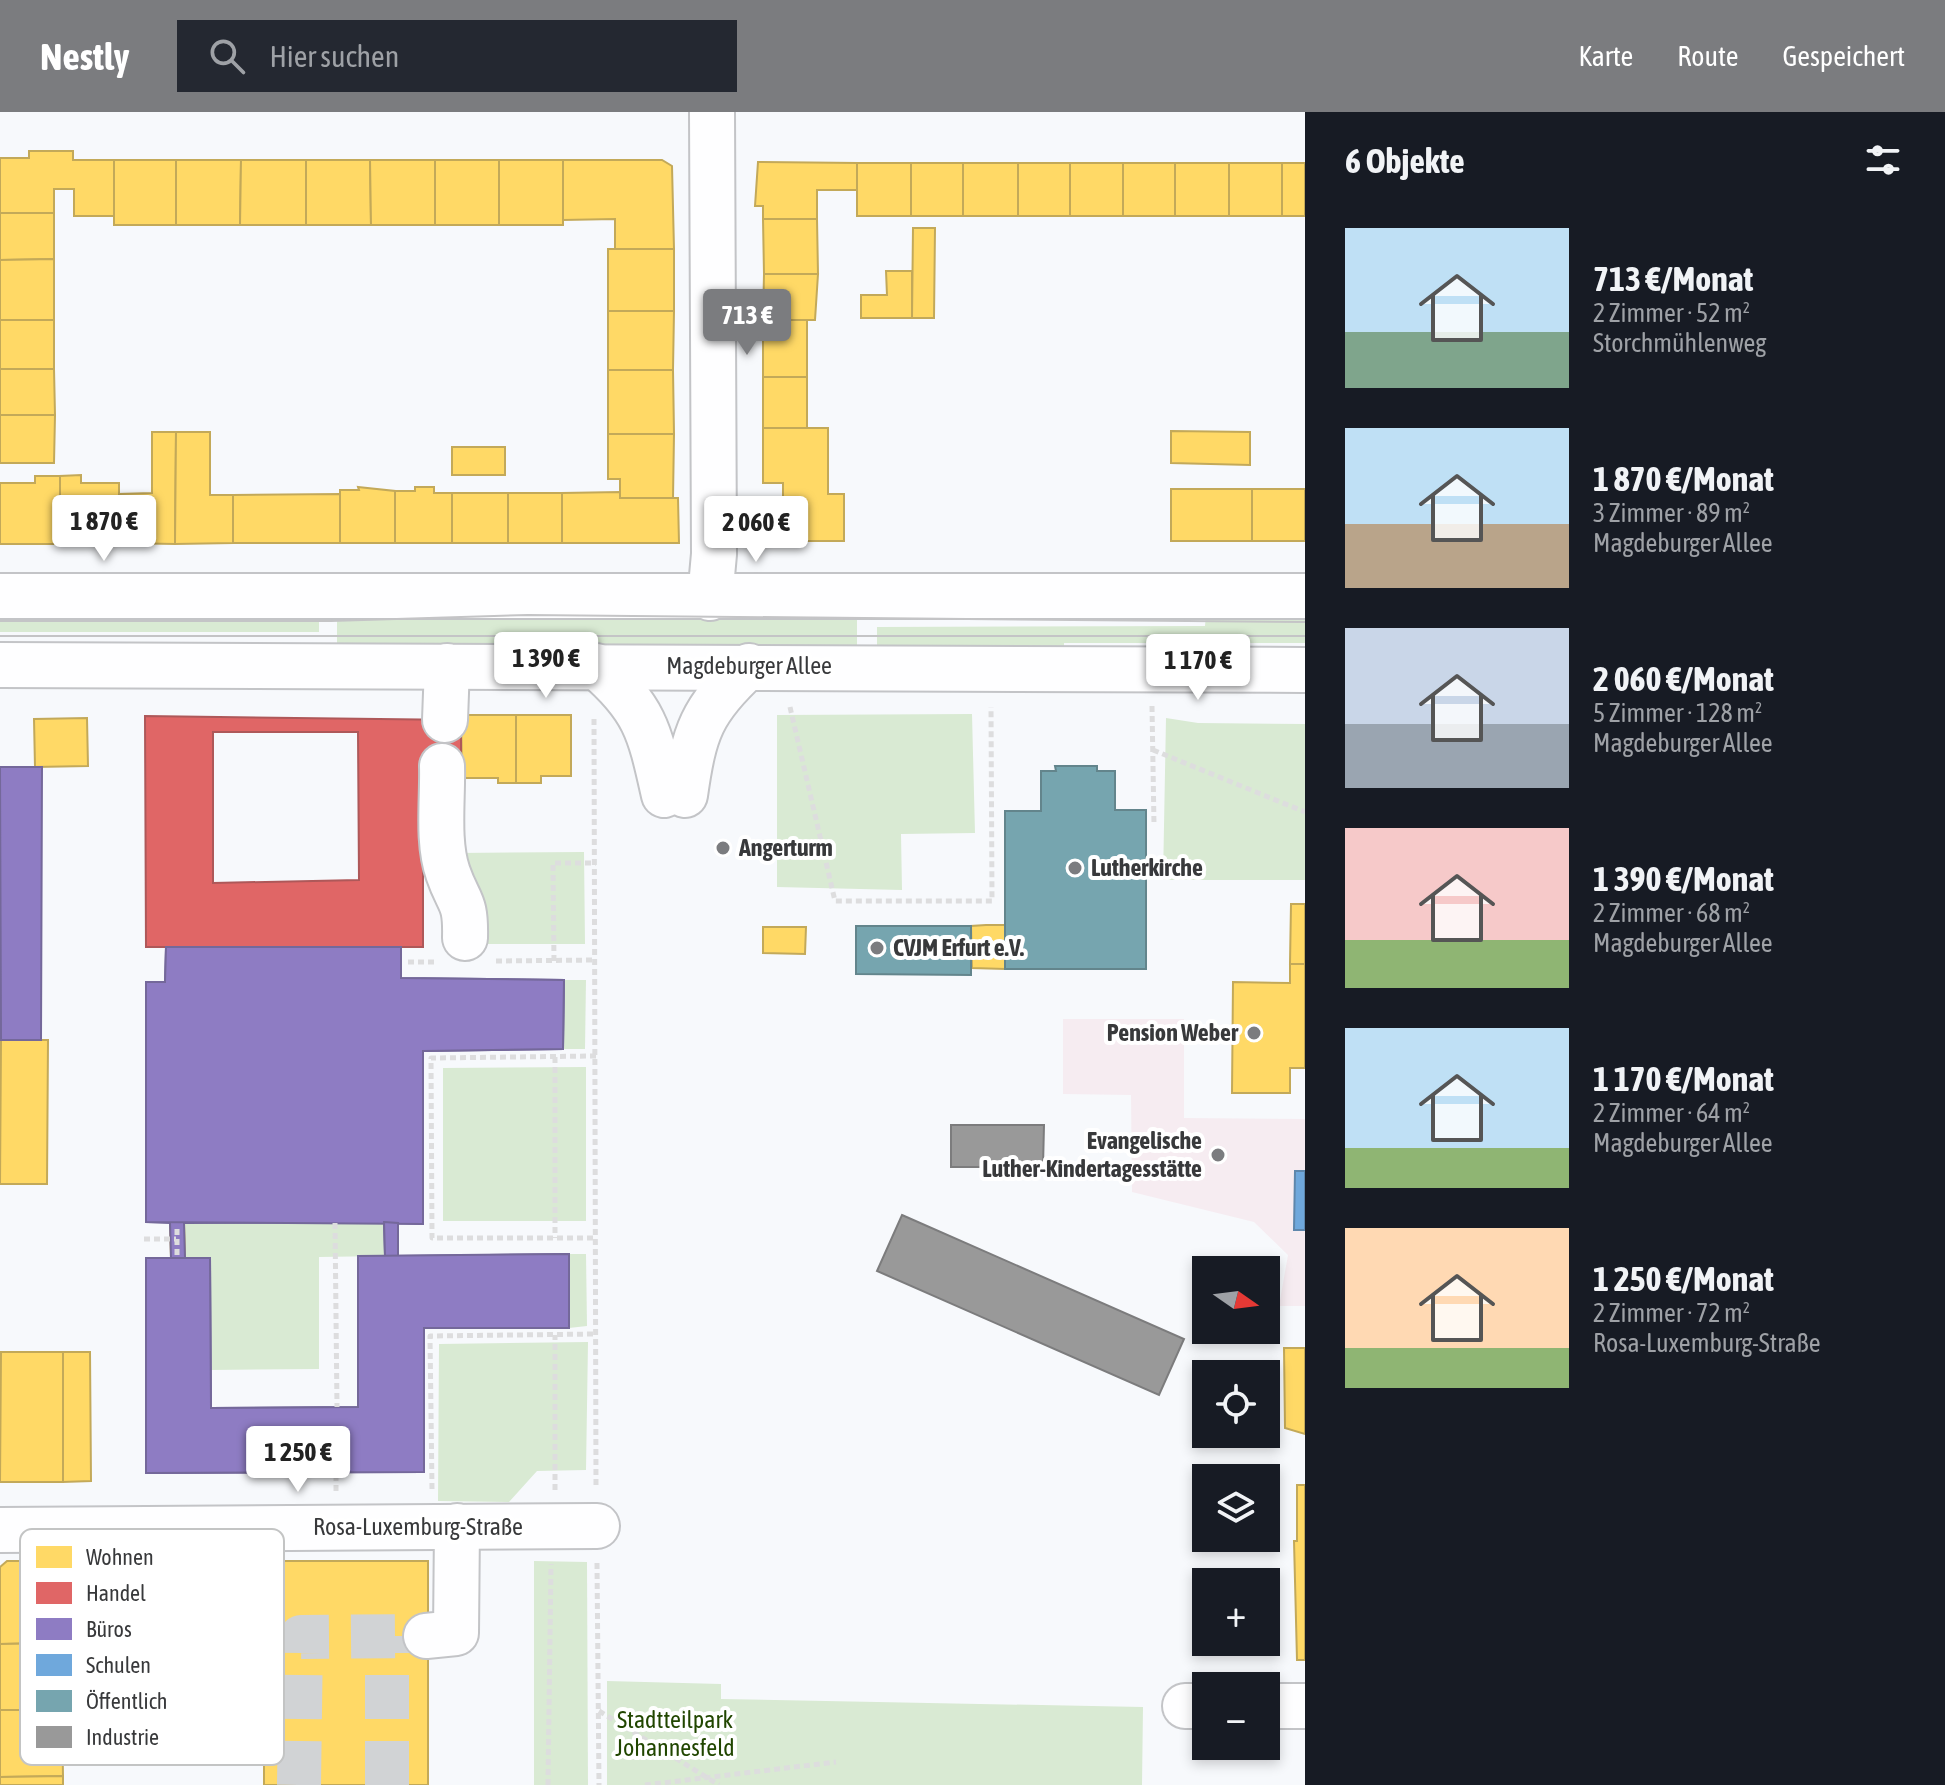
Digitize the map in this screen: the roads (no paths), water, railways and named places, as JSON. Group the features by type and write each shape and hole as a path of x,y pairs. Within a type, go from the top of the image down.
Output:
{"main road":[{"path":"710,598 714,554 712,112"},
{"path":"0,596 1305,596"},
{"name":"Magdeburger Allee","path":"0,665 992,666 1305,670"},
{"path":"445,720 447,666"},
{"path":"594,666 634,706 651,734 674,795 693,740 713,702 749,666"},
{"path":"442,766 444,846 448,873 465,909 464,954"},
{"path":"426,1636 456,1633 444,1526"},
{"name":"Rosa-Luxemburg-Straße","path":"284,1537 444,1526 576,1526"},
{"name":"Rosa-Luxemburg-Straße","path":"0,1530 20,1532"},
{"path":"1280,1706 1305,1706"}],"tunnel":[{"path":"387,1636 387,1785"},
{"path":"299,1785 301,1637 426,1636"}],"tram line":[{"path":"0,621 331,621 528,615 1305,622"},
{"path":"0,636 1305,636"}],"place":[{"name":"Angerturm","path":"723,848"},
{"name":"Lutherkirche","path":"1075,868"},
{"name":"CVJM Erfurt e.V.","path":"877,948"},
{"name":"Pension Weber","path":"1254,1033"},
{"name":"Evangelische Luther-Kindertagesstätte","path":"1218,1155"}],"park label":[{"name":"Stadtteilpark Johannesfeld","path":"675,1734"}]}
